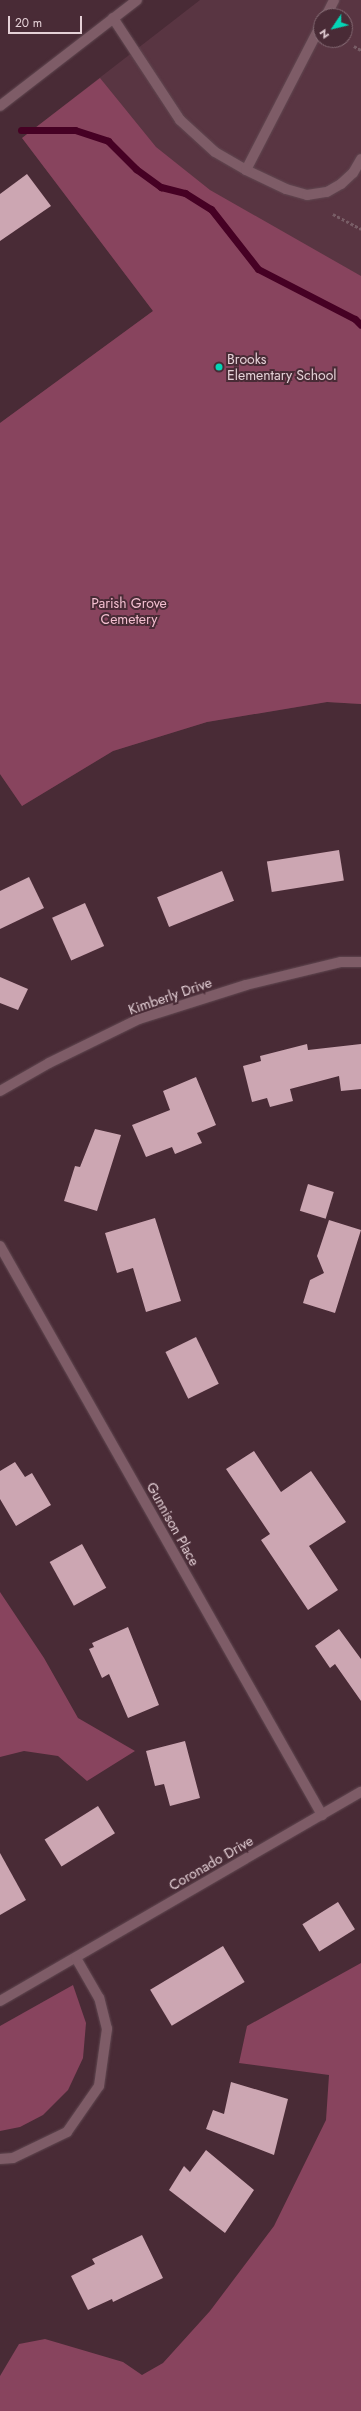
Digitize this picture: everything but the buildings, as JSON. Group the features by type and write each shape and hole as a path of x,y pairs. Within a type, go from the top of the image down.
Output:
{"street":[{"path":"0,106 137,0"},
{"path":"113,18 180,120 215,152 246,170 286,189 307,195 327,192 341,184 353,173 361,159"},
{"path":"246,170 313,40"},
{"name":"Kimberly Drive","path":"0,1091 49,1063 138,1020 246,985 341,962 361,962"},
{"name":"Gunnison Place","path":"0,1246 322,1815"},
{"name":"Coronado Drive","path":"0,2001 361,1792"},
{"path":"0,2159 13,2158 66,2132 99,2086 107,2029 99,1998 76,1958"}],"path":[{"path":"354,46 361,50"},
{"path":"333,214 361,229"}],"shaded area":[{"name":"Brooks Elementary School","path":"200,0 361,0 361,704 327,702 207,722 113,751 22,806 0,774 0,423 153,311 22,138"}],"green space":[{"name":"Brooks Elementary School","path":"100,78 156,147 210,190 361,276 361,704 327,702 207,722 113,751 22,806 0,774 0,423 153,311 22,138"},
{"path":"0,1592 44,1658 78,1718 135,1751 87,1781 58,1756 24,1751 0,1757"},
{"path":"361,1963 361,2411 0,2411 0,2376 19,2344 45,2339 123,2362 142,2375 163,2363 210,2311 274,2226 326,2120 329,2075 239,2063 247,2026"},
{"path":"73,1985 86,2023 83,2058 68,2090 43,2115 20,2127 0,2131 0,2026"}],"waterway":[{"path":"21,130 75,130 108,141 136,169 161,187 185,193 211,209 258,269 355,319 361,325"}],"place":[{"name":"Brooks Elementary School","path":"219,367"}],"park label":[{"name":"Parish Grove Cemetery","path":"129,612"}]}
